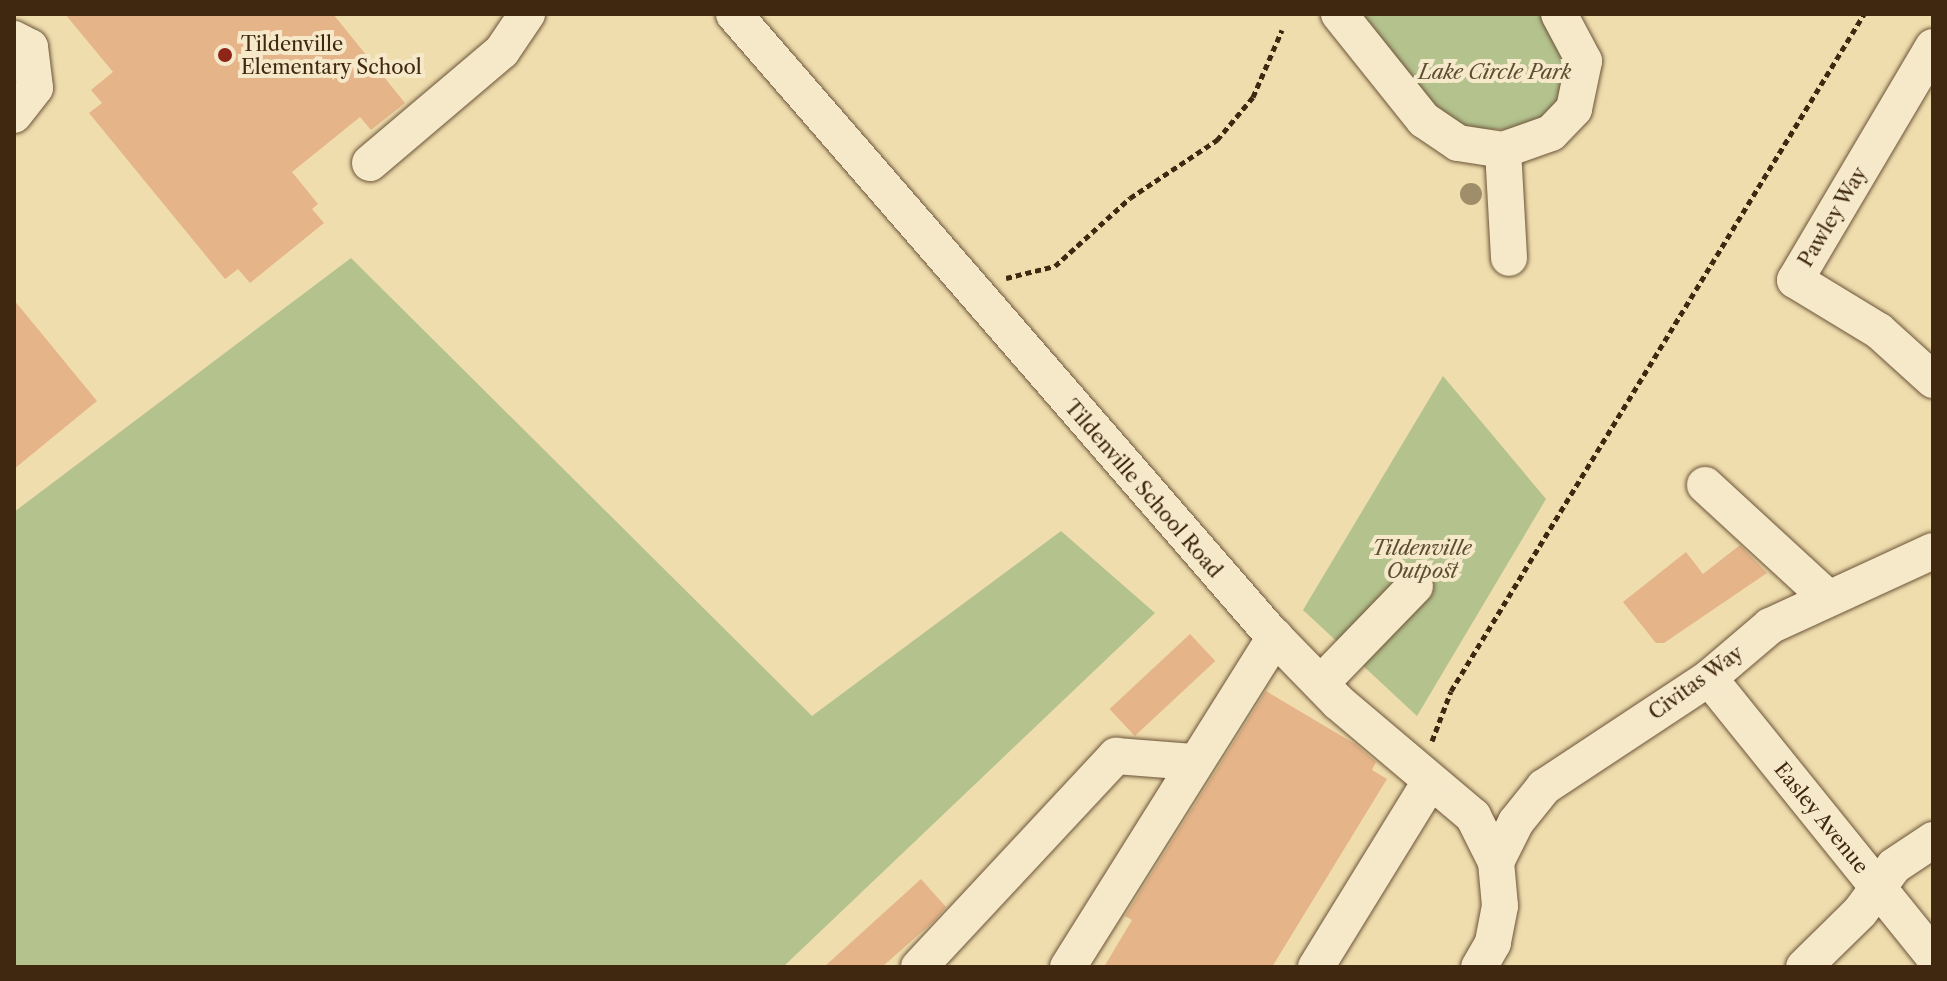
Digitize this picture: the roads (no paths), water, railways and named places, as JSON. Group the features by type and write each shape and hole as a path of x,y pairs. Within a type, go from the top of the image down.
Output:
{"street":[{"path":"495,14 502,51"},
{"path":"370,163 502,51 527,14"},
{"name":"Tildenville School Road","path":"734,14 1272,634 1321,683 1429,769 1473,816 1496,862 1500,906 1493,943 1479,967"},
{"path":"1339,14 1424,120 1458,143 1503,150 1551,133 1574,109 1584,61 1559,14"},
{"path":"14,39 30,47 35,88 14,115"},
{"name":"Pawley Way","path":"1933,47 1923,88 1795,280 1879,331 1933,380"},
{"path":"1503,150 1509,258"},
{"path":"1705,485 1828,598"},
{"name":"Civitas Way","path":"1496,862 1516,822 1544,787 1709,678 1770,626 1933,551"},
{"path":"1321,683 1415,586"},
{"path":"1068,967 1272,634"},
{"name":"Easley Avenue","path":"1709,678 1933,956"},
{"path":"919,967 1116,756 1193,762"},
{"path":"1316,967 1429,769"},
{"path":"1804,967 1894,866 1933,840"}],"place":[{"name":"Tildenville Elementary School","path":"225,55"}],"park label":[{"name":"Lake Circle Park","path":"1495,72"},
{"name":"Tildenville Outpost","path":"1422,560"}]}
